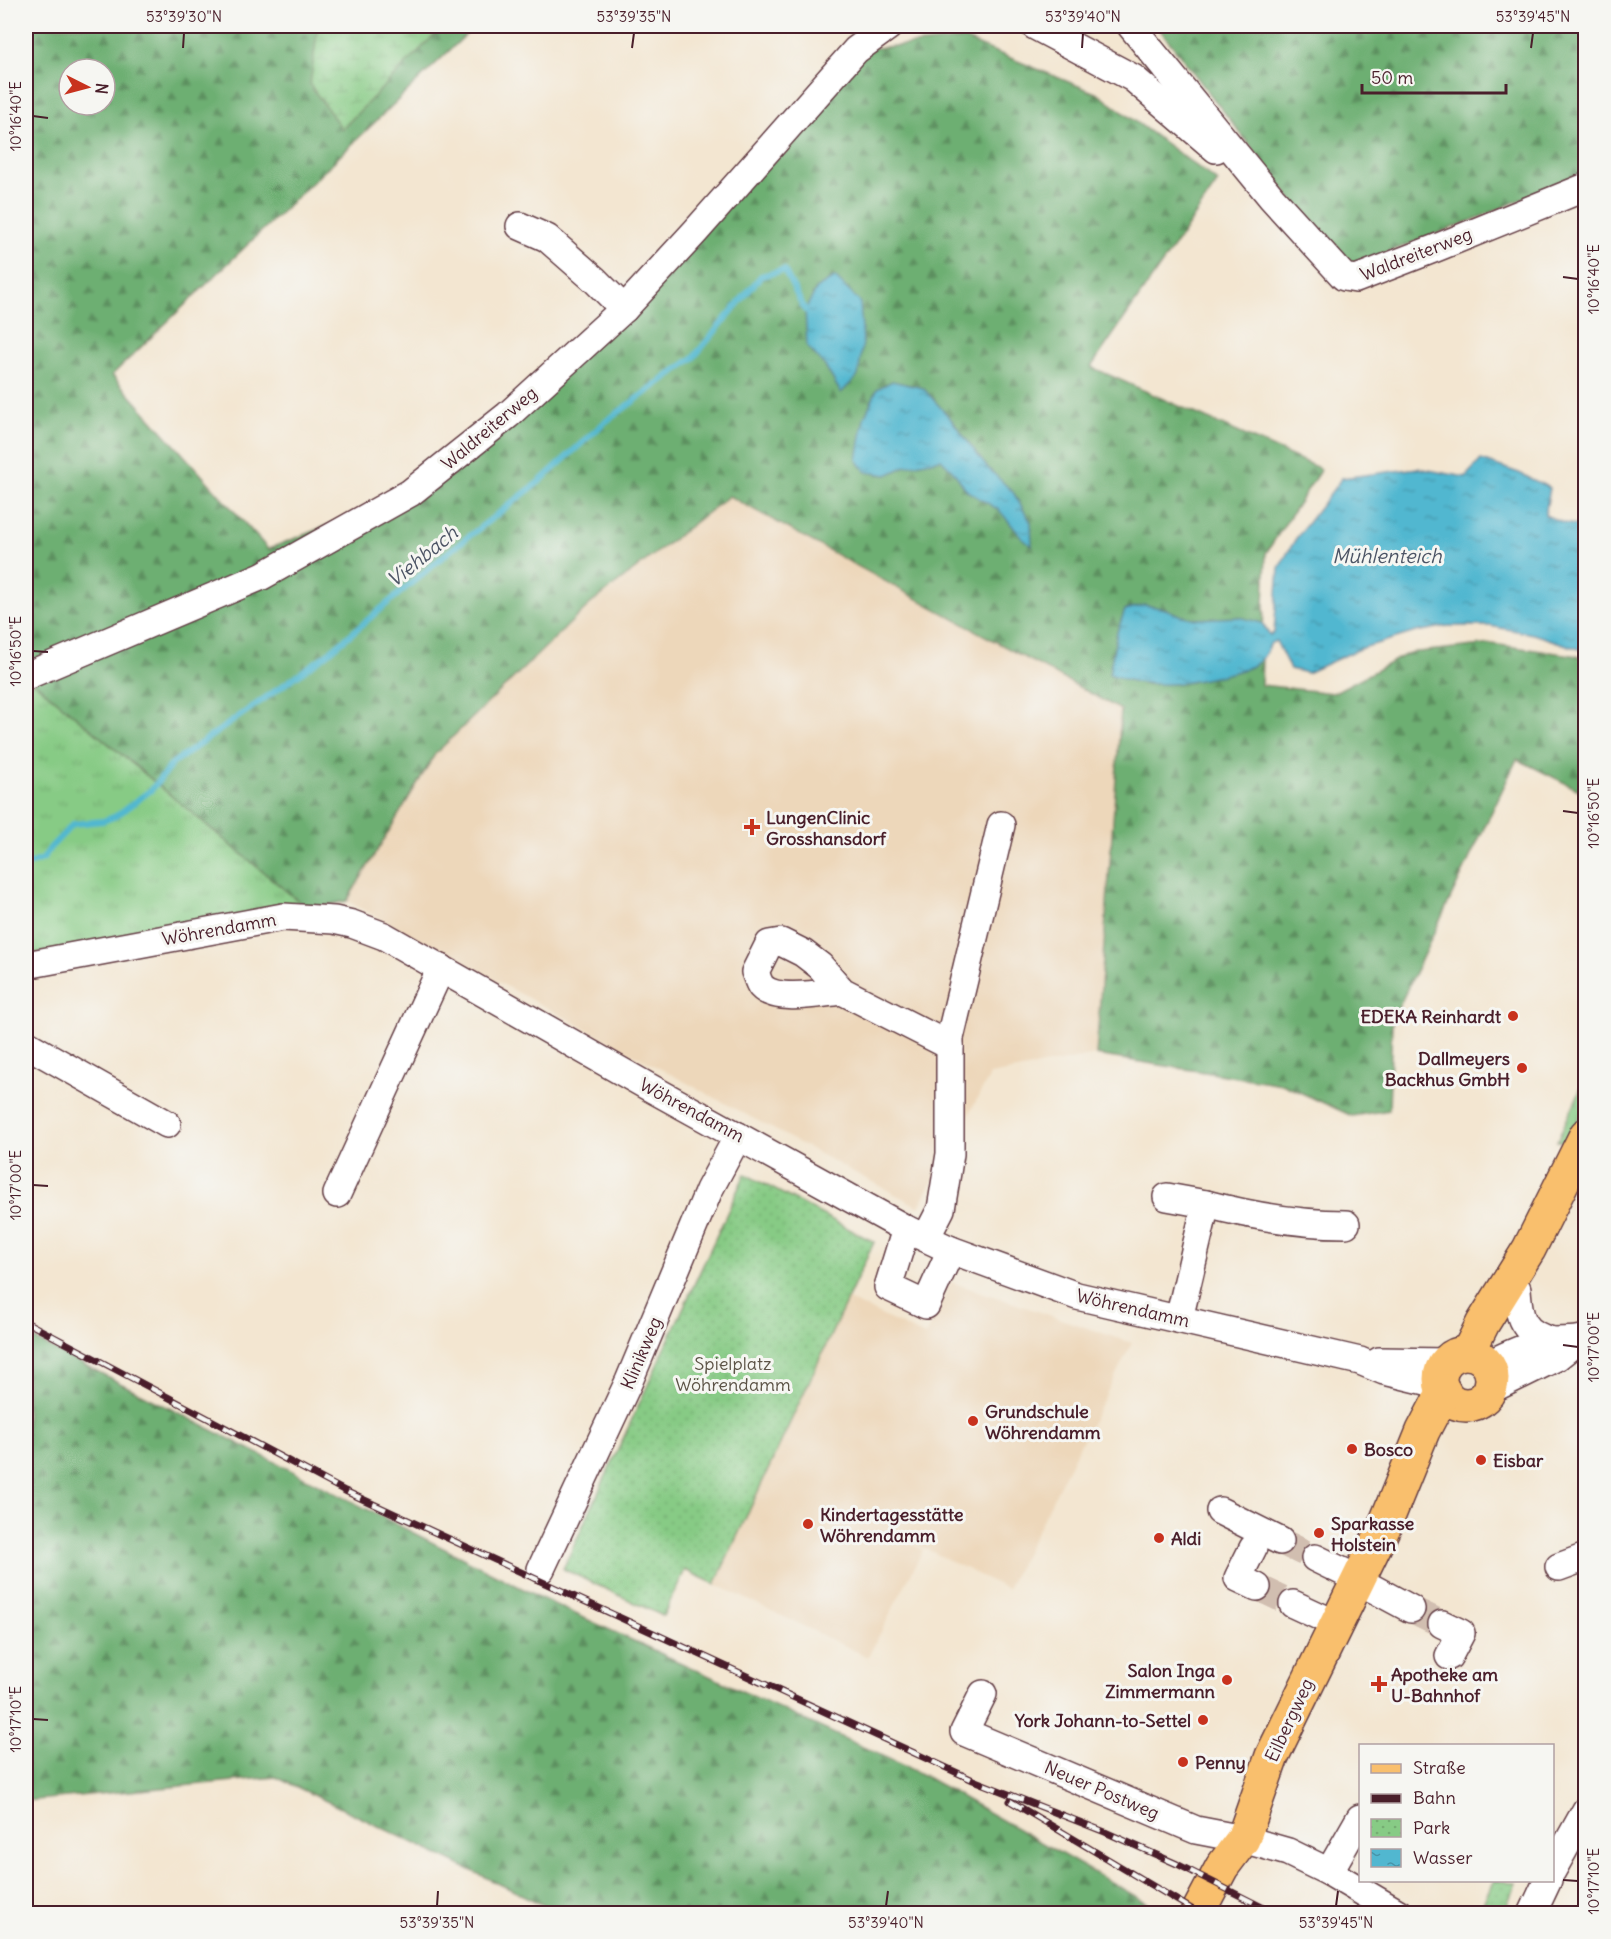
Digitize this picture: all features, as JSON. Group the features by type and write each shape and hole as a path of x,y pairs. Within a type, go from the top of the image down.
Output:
{"main road":[{"path":"1466,1376 1483,1323 1529,1249 1586,1135"},
{"path":"1466,1376 1517,1289 1529,1249"},
{"name":"Eilbergweg","path":"1197,1914 1222,1867 1243,1839 1272,1756 1384,1527 1423,1431 1466,1376"}],"street":[{"name":"Waldreiterweg","path":"26,676 262,576 410,493 508,415 624,309 856,50 889,26"},
{"name":"Waldreiterweg","path":"856,50 903,26"},
{"name":"Waldreiterweg","path":"1035,26 1133,78 1272,198"},
{"name":"Waldreiterweg","path":"1131,26 1272,198 1344,277 1356,279 1586,187"},
{"path":"520,226 547,238 624,309"},
{"path":"951,1250 926,1305 888,1287 916,1234 941,1209 950,1154 950,1046 1001,825"},
{"name":"Wöhrendamm","path":"26,965 283,917 334,920 352,924 384,936 646,1086 916,1234 951,1250 1077,1296 1360,1361 1466,1376 1530,1369 1557,1357 1572,1340"},
{"path":"336,1194 441,968"},
{"path":"842,991 950,1046"},
{"path":"26,1044 167,1124"},
{"name":"Klinikweg","path":"541,1569 630,1381 709,1190 738,1136"},
{"path":"1167,1197 1236,1212 1309,1224 1346,1224"},
{"path":"1179,1319 1206,1204"},
{"name":"Wöhrendamm","path":"1517,1289 1521,1320 1536,1337 1572,1340"},
{"path":"1220,1511 1280,1540"},
{"path":"1253,1548 1238,1578 1257,1587"},
{"path":"1559,1567 1586,1557"},
{"path":"1315,1558 1411,1609"},
{"path":"1293,1604 1335,1624"},
{"path":"1442,1624 1461,1633 1449,1656"},
{"name":"Neuer Postweg","path":"983,1694 964,1732 1196,1830 1279,1849 1329,1872 1400,1914"},
{"path":"1554,1867 1586,1810"},
{"path":"1329,1872 1359,1820"},
{"path":"1532,1914 1548,1882"}],"shaded area":[{"name":"LungenClinic Grosshansdorf","path":"729,496 1121,710 1096,1055 990,1075 919,1207 347,901 435,754 588,606"},
{"name":"Grundschule Wöhrendamm","path":"951,1282 1132,1343 1007,1589 868,1520 923,1550 868,1657 715,1584 847,1299 925,1336"}],"green space":[{"path":"26,26 475,26 112,375 268,549 410,493 508,415 856,50 964,39 1098,94 1218,182 1091,367 1321,469 1266,553 1261,685 1333,693 1409,653 1492,644 1585,657 1585,793 1517,759 1392,1021 1389,1110 1352,1116 1282,1084 1096,1055 1121,710 729,496 588,606 435,754 347,901 308,909 34,682 26,662"},
{"path":"318,26 443,26 342,129 310,85"},
{"path":"1157,26 1585,26 1585,172 1478,218 1349,267 1307,219"},
{"path":"34,682 308,909 26,955 26,686"},
{"path":"1585,1080 1585,1105 1568,1142 1557,1141"},
{"name":"Spielplatz Wöhrendamm","path":"745,1174 874,1242 715,1584 685,1570 663,1616 563,1569"},
{"path":"26,1335 543,1599 921,1774 1165,1913 560,1913 276,1777 26,1801"},
{"path":"1494,1882 1516,1882 1504,1913 1478,1913"}],"water":[{"path":"835,277 860,302 863,342 858,376 841,393 825,366 807,346 805,310 817,288"},
{"path":"892,381 923,388 951,419 986,466 1013,492 1031,522 1032,546 1024,540 999,510 967,491 941,459 906,466 887,475 866,472 857,460 864,418 877,389"},
{"name":"Mühlenteich","path":"1481,460 1519,473 1550,488 1545,515 1563,523 1585,527 1585,651 1533,634 1490,626 1448,626 1416,632 1359,649 1307,673 1290,669 1276,641 1271,643 1262,658 1254,665 1243,670 1208,678 1180,683 1152,684 1109,674 1117,632 1125,610 1144,605 1166,609 1196,619 1239,617 1262,623 1270,635 1274,633 1279,568 1295,540 1342,478 1418,468 1465,477"}],"waterway":[{"name":"Viehbach","path":"26,865 43,859 50,848 73,824 103,821 116,816 151,790 173,763 326,655 446,554 539,482 605,422 693,358 761,276 784,270 805,310"}],"tunnel":[{"path":"1280,1541 1315,1558"},
{"path":"1257,1587 1293,1604"},
{"path":"1411,1609 1442,1624"}],"railway":[{"path":"26,1322 345,1491 973,1780 1105,1832 1177,1864 1276,1914"},
{"path":"1010,1801 1200,1914"}],"place":[{"name":"LungenClinic Grosshansdorf","path":"752,827"},
{"name":"EDEKA Reinhardt","path":"1513,1016"},
{"name":"Dallmeyers Backhus GmbH","path":"1522,1068"},
{"name":"Grundschule Wöhrendamm","path":"973,1421"},
{"name":"Bosco","path":"1352,1449"},
{"name":"Eisbar","path":"1481,1460"},
{"name":"Kindertagesstätte Wöhrendamm","path":"808,1524"},
{"name":"Sparkasse Holstein","path":"1319,1533"},
{"name":"Aldi","path":"1159,1538"},
{"name":"Salon Inga Zimmermann","path":"1227,1680"},
{"name":"Apotheke am U-Bahnhof","path":"1379,1684"},
{"name":"York Johann-to-Settel","path":"1203,1720"},
{"name":"Penny","path":"1183,1762"}]}
